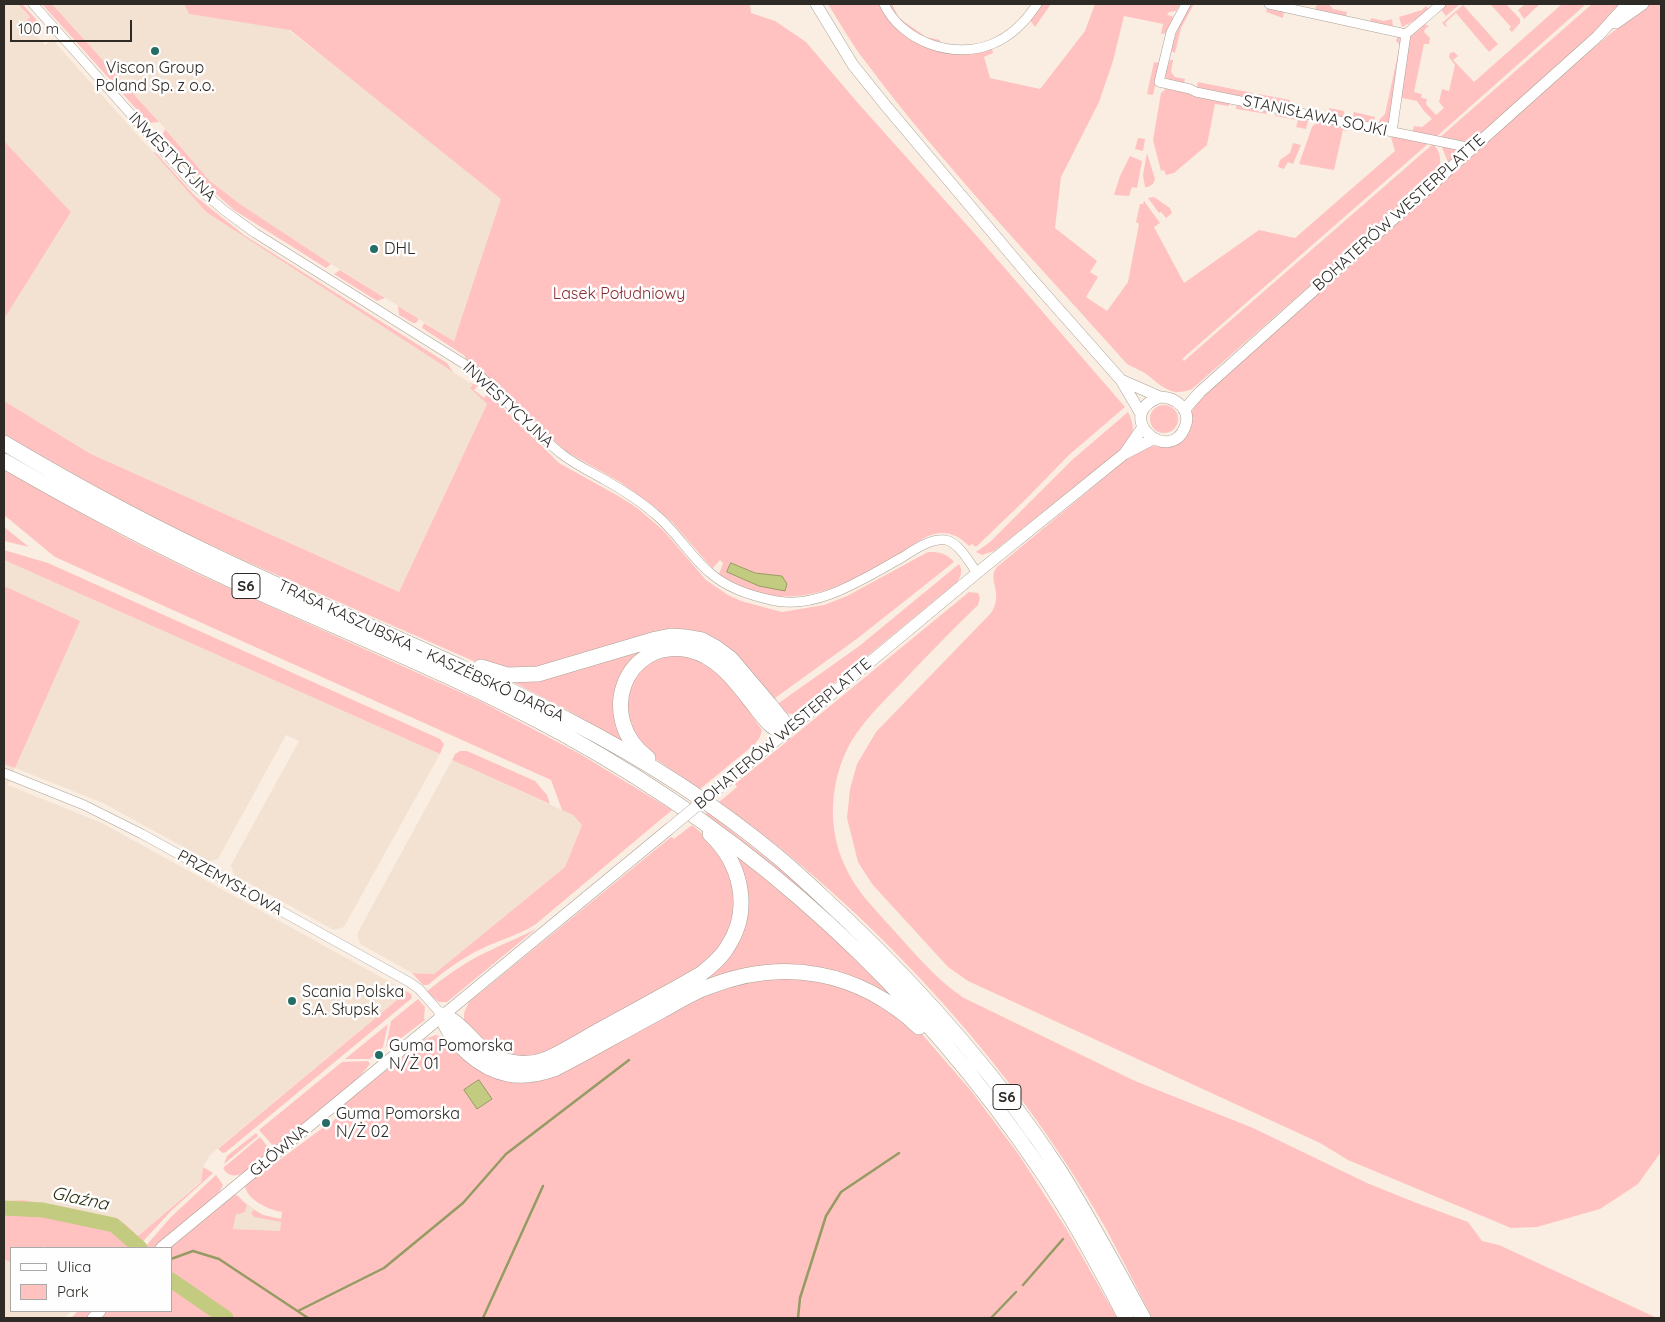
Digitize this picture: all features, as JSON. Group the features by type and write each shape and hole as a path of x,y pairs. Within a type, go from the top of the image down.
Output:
{"highway":[{"name":"TRASA KASZUBSKA – KASZËBSKÔ DARGA","path":"4,443 102,499 169,534 500,685 570,721 625,752 728,818 778,857 883,955 939,1014 1009,1100 1056,1167 1088,1217 1143,1318"},
{"name":"TRASA KASZUBSKA – KASZËBSKÔ DARGA","path":"4,461 151,542 494,698 563,734 618,765 668,797 759,864 821,916 880,973 929,1025 970,1073 1050,1183 1075,1224 1126,1318"},
{"path":"412,644 497,673 519,676 538,674 671,636 685,636 702,640 731,659 742,671 782,720 784,733"},
{"path":"689,792 641,753 623,728 620,702 622,691 630,673 652,654 677,649 688,650 709,658 720,666 732,679 772,728 784,733"},
{"path":"442,1015 450,1018 479,1047 489,1054 503,1060 533,1063 545,1060 676,989 701,974 714,963 728,947 736,932 742,898 738,876 725,852 713,838 668,797"},
{"path":"442,1015 446,1028 456,1042 477,1061 488,1068 507,1075 530,1076 554,1069 707,987 756,974 805,973 848,981 888,1001 910,1018 970,1073"}],"main road":[{"path":"816,4 853,65 886,106 1029,276 1121,380 1141,414 1143,427 1147,434 1152,439 1167,442 1180,436 1186,424 1181,406 1168,397 1160,397 1153,400 1141,414"},
{"name":"BOHATERÓW WESTERPLATTE","path":"1181,406 1200,392 1598,36 1627,4"},
{"name":"BOHATERÓW WESTERPLATTE","path":"1598,36 1643,4"},
{"path":"1121,380 1160,397"},
{"name":"BOHATERÓW WESTERPLATTE","path":"1124,454 1143,427"},
{"name":"BOHATERÓW WESTERPLATTE","path":"442,1015 721,786 977,572 1124,454 1152,439"},
{"name":"GŁÓWNA","path":"162,1247 442,1015"}],"street":[{"name":"INWESTYCYJNA","path":"33,4 192,183 225,211 255,233 469,367 564,456 622,490 658,516 710,573 726,584 750,595 773,601 814,600 837,592 919,547 934,541 946,540 960,550 977,572"},
{"path":"884,4 898,24 916,37 929,44 955,50 966,50 993,44 1022,24 1037,4"},
{"name":"STANISŁAWA SOJKI","path":"1186,4 1171,32 1159,82 1196,92 1472,148"},
{"path":"1269,4 1406,34"},
{"path":"1392,132 1406,34 1441,4"},
{"name":"PRZEMYSŁOWA","path":"4,773 84,805 142,834 409,982 419,989 442,1015"}],"shaded area":[{"path":"4,4 18,4 30,17 25,23 45,45 52,39 206,212 473,385 471,388 487,404 399,592 91,454 4,401 4,319 71,212 4,141"},
{"path":"52,4 184,4 189,14 287,29 404,119 502,199 454,341 322,258 240,204 210,181"},
{"path":"4,560 440,754 344,927 334,930 234,875 231,865 299,741 286,735 218,859 209,861 103,803 15,768 8,785 102,823 397,986 397,1000 210,1155 203,1167 201,1181 138,1236 125,1224 111,1218 24,1200 4,1201"},
{"path":"731,563 755,573 782,576 787,584 785,591 759,586 727,572"},
{"path":"452,760 573,815 582,825 565,867 434,974 412,973 360,944 357,934"},
{"path":"479,1080 492,1099 477,1109 464,1090"},
{"path":"246,1203 263,1215 281,1219 280,1232 233,1229 236,1213"},
{"path":"4,1259 10,1262 10,1312 70,1312 64,1318 4,1318"}],"green space":[{"path":"18,4 22,4 36,19 37,23 32,30 25,22 30,17"},
{"path":"42,4 52,4 159,122 149,123"},
{"name":"Lasek Południowy","path":"184,4 750,4 751,13 775,21 806,42 1125,407 1069,455 976,547 972,544 969,546 960,538 952,535 944,533 934,534 924,538 866,573 813,594 776,596 742,587 719,574 723,563 720,560 712,568 672,522 652,505 620,482 565,451 465,356 422,328 424,323 454,341 501,199 290,30 189,14","holes":["731,564 755,573 782,576 787,584 759,586 727,572"]},
{"path":"828,4 880,4 919,43 992,48 993,53 984,57 990,78 1040,89 1085,31 1095,4 1180,4 1176,11 1169,12 1167,15 1173,18 1168,31 1164,34 1161,34 1163,24 1124,16 1113,61 1099,102 1061,177 1055,228 1097,261 1090,272 1098,277 1086,297 1107,311 1128,282 1139,224 1136,222 1140,204 1143,204 1144,201 1160,223 1154,227 1184,283 1259,230 1295,238 1395,151 1390,134 1429,143 1182,359 1184,361 1433,144 1438,151 1439,167 1436,175 1192,389 1174,392 1147,374 1127,364 960,178 860,54"},
{"path":"887,4 892,4 899,18 926,37 940,40 940,44 926,40 901,23"},
{"path":"1040,4 1051,4 1035,27 1030,20"},
{"path":"1190,4 1194,4 1181,28 1175,53 1171,51 1178,27"},
{"path":"1319,4 1329,4 1333,9 1347,12 1346,16 1315,10"},
{"path":"1446,4 1460,4 1446,16 1440,9"},
{"path":"1490,4 1506,4 1520,19 1520,23 1512,32 1509,29 1511,27"},
{"path":"1525,4 1540,4 1524,19 1518,10"},
{"path":"1562,4 1586,4 1436,137 1412,133 1414,126 1422,127 1432,119 1417,101 1402,98 1401,96 1409,37 1424,24 1429,26 1424,32 1430,38 1429,44 1424,44 1414,92 1422,94 1421,98 1427,99 1426,104 1436,115 1444,108 1439,102 1442,89 1449,91 1455,65 1449,57 1450,53 1454,52 1458,56 1453,60 1474,82"},
{"path":"1592,4 1624,4 1473,141 1465,143 1438,139"},
{"path":"1650,4 1661,4 1661,1152 1638,1184 1600,1209 1537,1227 1511,1228 1348,1160 1320,1143 968,981 948,967 872,884 858,862 847,818 850,789 857,764 876,732 991,613 996,601 993,577 997,567 1129,457 1152,446 1170,447 1182,442 1192,422 1192,411 1204,392 1534,99 1610,34"},
{"path":"1463,5 1498,44 1489,52 1456,13 1445,23 1446,27 1442,23"},
{"path":"1426,6 1429,9 1416,20 1402,27 1399,17 1422,10"},
{"path":"1268,7 1284,11 1283,18 1266,12"},
{"path":"1371,18 1384,21 1392,19 1393,26 1370,22"},
{"path":"1398,35 1401,37 1400,45 1396,41"},
{"path":"1400,46 1389,125 1378,125 1380,119 1385,114"},
{"path":"1170,60 1173,60 1171,72 1175,77 1185,79 1184,84 1166,78 1166,71"},
{"path":"1154,62 1160,63 1153,95 1147,94"},
{"path":"1198,82 1253,93 1252,100 1208,92 1197,87"},
{"path":"1166,89 1230,101 1229,106 1215,104 1207,145 1174,173 1166,175 1164,170 1161,171 1153,140 1161,93"},
{"path":"1258,94 1290,100 1289,104 1286,107 1257,101"},
{"path":"1237,104 1267,110 1267,114 1236,109"},
{"path":"1329,108 1344,111 1343,119 1330,116"},
{"path":"1276,112 1306,119 1308,121 1306,129 1296,127 1298,120 1275,116"},
{"path":"1354,112 1375,117 1373,125 1352,120"},
{"path":"1318,121 1333,122 1349,128 1348,131 1343,130 1334,170 1299,164 1312,127"},
{"path":"165,129 210,181 240,204 331,264 326,268 234,210 204,183 165,141 163,134"},
{"path":"1138,138 1145,139 1143,151 1135,149"},
{"path":"4,141 71,212 4,319"},
{"path":"1293,143 1301,145 1293,164 1288,162 1284,169 1278,167 1280,160 1290,153"},
{"path":"1441,145 1454,148 1457,152 1456,157 1448,162"},
{"path":"153,152 195,196 244,235 447,363 453,372 206,212"},
{"path":"1147,153 1155,179 1153,184 1145,187 1143,175"},
{"path":"1130,156 1142,161 1137,188 1132,187 1129,196 1114,195 1120,176"},
{"path":"1154,197 1170,208 1172,213 1166,218 1161,212 1159,213 1148,198"},
{"path":"340,270 385,298 377,301 334,274"},
{"path":"398,306 419,319 416,323 399,315"},
{"path":"469,383 478,385 474,390 484,398 488,393 559,463 637,508 663,530 706,580 728,595 741,601 782,612 824,605 847,596 928,552 943,554 954,562 858,638 771,701 703,635 541,668 513,670 478,663 245,561 114,497 4,434 4,401 91,454 399,592 487,404 470,388 473,385"},
{"path":"1164,405 1174,409 1178,419 1174,429 1164,433 1154,429 1150,419 1154,409"},
{"path":"1128,412 1133,428 1131,436 1121,450 994,551 982,555 976,552 990,542 1072,460"},
{"path":"4,470 126,538 200,575 480,701 580,754 672,810 536,924 472,954 452,966 428,985 423,985 412,973 434,974 565,867 582,825 573,815 562,810 551,780 55,557 4,515"},
{"path":"4,527 29,547 4,541"},
{"path":"4,550 48,563 440,739 444,744 440,754 4,560"},
{"path":"959,564 961,573 957,582 799,712 786,713 776,705 858,647"},
{"path":"4,586 80,621 15,768 4,764"},
{"path":"969,592 978,593 980,598 978,605 941,641 862,726 843,758 837,775 834,794 834,831 838,849 849,874 870,904 924,963 943,982 964,998 1135,1081 1253,1128 1367,1183 1468,1222 1482,1241 1499,1245 1657,1318 1152,1318 1105,1227 1068,1167 1028,1108 983,1050 934,994 830,890 775,844 719,802 737,787 735,784"},
{"path":"676,640 705,645 723,657 766,705 762,708 723,665 705,652 680,644 666,645 653,649 641,657 623,678 617,691 616,716 618,726 627,745 569,711 507,679 534,680 640,648"},
{"path":"671,655 697,658 723,675 762,730 755,744 700,789 657,760 643,748 626,717 631,682 647,664"},
{"path":"460,751 467,751 535,781 547,795 550,804 452,760 455,754"},
{"path":"708,812 809,892 934,1015 1035,1143 1137,1318 1132,1318 957,1049 703,816"},
{"path":"692,825 712,842 732,876 734,918 722,946 706,964 547,1054 515,1058 490,1048 464,1021 464,1013 469,1002 671,837 674,839"},
{"path":"736,857 740,858 791,900 831,936 895,999 758,968 530,1071 472,1047 543,1064 734,945"},
{"path":"537,928 447,1002 439,1002 426,992 449,974 474,959"},
{"path":"797,977 849,987 921,1033 972,1092 1019,1155 1067,1230 1117,1318 98,1318 104,1312 172,1312 172,1247 168,1247 233,1194 238,1196 247,1205 245,1212 236,1214 233,1229 280,1231 281,1222 254,1217 251,1213 254,1210 263,1215 281,1219 282,1212 265,1207 254,1200 245,1186 275,1158 278,1161 324,1127 326,1131 338,1116 344,1104 425,1039 436,1035 445,1038 487,1073 693,998 753,979"},
{"path":"397,986 411,994 412,998 226,1152 223,1153 218,1149 397,1000"},
{"path":"418,999 425,1007 425,1020 388,1048 386,1046 391,1021"},
{"path":"388,1024 383,1047 370,1059 345,1059"},
{"path":"368,1061 370,1064 357,1080 274,1147 259,1130 342,1062"},
{"path":"256,1133 258,1136 224,1164 227,1156"},
{"path":"260,1137 271,1151 247,1171 234,1175 228,1174 223,1168"},
{"path":"203,1167 213,1173 171,1211 138,1247 10,1247 10,1262 4,1259 4,1201 24,1200 111,1218 125,1224 138,1236 201,1182"},
{"path":"216,1175 223,1185 217,1196 154,1247 145,1247 171,1217"},
{"path":"77,1312 92,1312 86,1318 71,1318"}],"waterway":[{"path":"298,1311 384,1268 463,1203 506,1154 629,1060"},
{"path":"798,1318 800,1298 826,1216 841,1192 899,1153"},
{"path":"483,1318 543,1186"},
{"name":"Glaźna","path":"4,1208 43,1210 114,1225 139,1247"},
{"path":"1023,1285 1063,1239"},
{"path":"172,1259 193,1251 219,1259 308,1318"},
{"name":"Glaźna","path":"172,1281 226,1318"},
{"path":"991,1318 1016,1292"}],"place":[{"name":"Viscon Group Poland Sp. z o.o.","path":"155,51"},
{"name":"DHL","path":"374,249"},
{"name":"Scania Polska S.A. Słupsk","path":"292,1001"},
{"name":"Guma Pomorska N/Ż 01","path":"379,1055"},
{"name":"Guma Pomorska N/Ż 02","path":"326,1123"}]}
